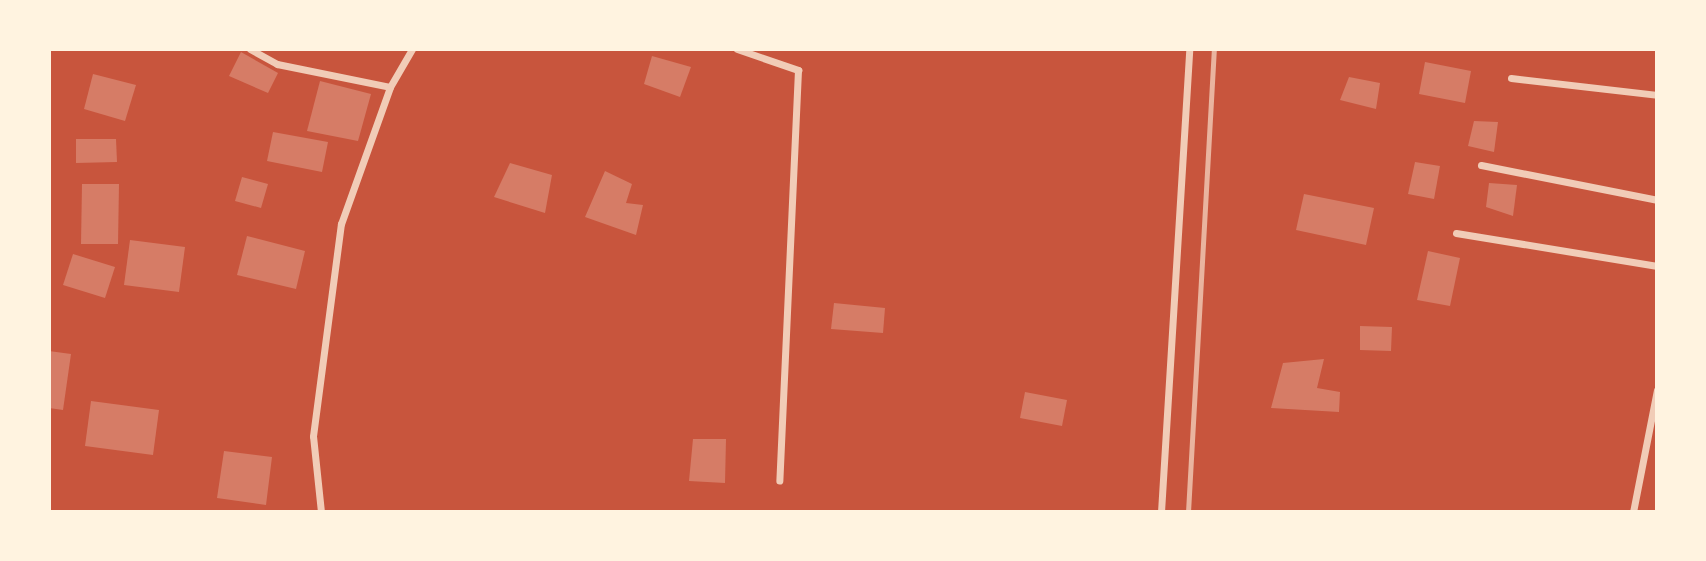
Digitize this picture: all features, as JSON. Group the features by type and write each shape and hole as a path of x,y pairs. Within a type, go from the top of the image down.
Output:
{"street":[{"path":"250,49 277,65 390,87"},
{"path":"321,512 313,436 341,224 390,87 412,49"},
{"path":"737,49 798,70 779,481"},
{"path":"1161,512 1189,49"},
{"path":"1511,78 1657,95"},
{"path":"1481,165 1657,200"},
{"path":"1457,233 1657,266"},
{"path":"1633,512 1657,390"}],"building":[{"path":"241,52 278,73 268,93 229,76"},
{"path":"652,56 691,67 680,97 644,84"},
{"path":"1425,62 1471,71 1465,103 1419,94"},
{"path":"93,74 136,85 125,121 84,109"},
{"path":"1349,77 1380,83 1376,109 1340,100"},
{"path":"320,81 371,94 358,141 307,131"},
{"path":"1474,121 1498,122 1494,152 1468,146"},
{"path":"273,132 328,142 322,172 267,161"},
{"path":"76,139 116,139 117,162 76,163"},
{"path":"1415,162 1440,166 1434,199 1408,194"},
{"path":"510,163 552,175 545,213 494,197"},
{"path":"605,171 632,184 626,203 643,205 636,235 585,217"},
{"path":"242,177 268,184 261,208 235,201"},
{"path":"1489,183 1517,185 1513,216 1486,207"},
{"path":"82,184 119,184 118,244 81,244"},
{"path":"1304,194 1374,208 1366,245 1296,230"},
{"path":"247,236 305,251 296,289 237,275"},
{"path":"130,240 185,247 179,292 124,285"},
{"path":"1428,251 1460,258 1450,306 1417,300"},
{"path":"73,254 115,267 105,298 63,285"},
{"path":"834,303 885,308 883,333 831,329"},
{"path":"1360,326 1392,327 1391,351 1360,350"},
{"path":"49,351 71,354 63,410 49,408"},
{"path":"1324,359 1317,388 1340,392 1339,412 1271,408 1283,363"},
{"path":"1025,392 1067,400 1062,426 1020,418"},
{"path":"91,401 159,410 153,455 85,446"},
{"path":"693,439 726,439 725,483 689,481"},
{"path":"224,451 272,457 266,505 217,498"}],"railway":[{"path":"1188,512 1214,49"}]}
